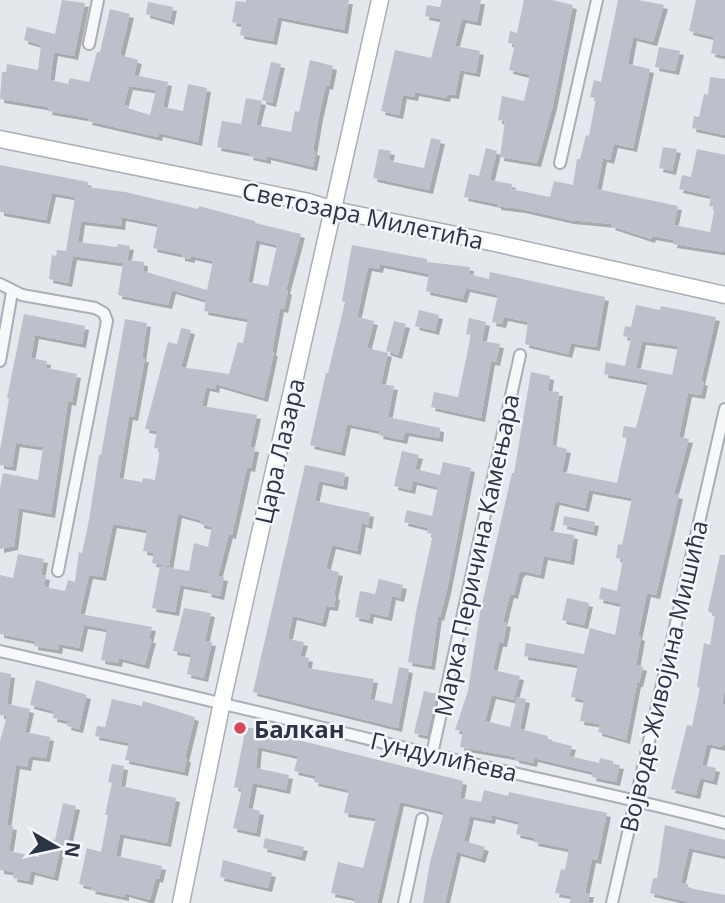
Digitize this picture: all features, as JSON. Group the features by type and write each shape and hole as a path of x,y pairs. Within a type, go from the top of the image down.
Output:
{"main road":[{"name":"Цара Лазара","path":"181,903 222,702 380,0"},
{"name":"Светозара Милетића","path":"0,139 309,202 334,210 725,295"}],"street":[{"path":"89,44 98,0"},
{"path":"560,163 597,0"},
{"path":"0,284 12,292 95,308 104,313 107,321 58,571"},
{"path":"0,361 12,292"},
{"name":"Марка Перичина Камењара","path":"432,754 520,355"},
{"name":"Војводе Живојина Мишића","path":"612,903 725,409"},
{"name":"Гундулићева","path":"0,652 635,799 725,823"},
{"path":"404,903 422,818"}],"building":[{"path":"62,0 85,3 74,56 54,52 50,80 68,84 70,78 89,82 97,52 100,52 110,9 130,14 120,55 138,60 134,75 168,82 163,107 183,111 188,84 207,88 198,142 159,133 158,137 88,121 89,118 48,111 49,107 0,99 2,72 6,72 7,64 38,70 41,45 24,40 27,27 55,34","holes":["129,86 156,90 150,115 124,105"]},
{"path":"349,0 344,30 278,17 273,41 240,35 242,24 232,22 236,1"},
{"path":"442,0 481,0 477,22 462,19 455,46 480,51 476,73 460,70 455,95 447,94 446,98 415,92 414,97 403,95 399,115 381,111 395,50 431,58 441,19 425,16 427,5 440,7"},
{"path":"524,0 552,0 573,5 553,105 537,163 500,157 505,121 498,120 502,96 524,101 530,75 509,70 515,44 508,43 510,31 517,33"},
{"path":"618,0 638,0 664,5 653,42 633,37 628,64 650,69 633,148 614,144 610,160 603,158 597,189 678,206 674,225 710,232 715,207 709,206 711,196 679,189 682,175 691,177 697,149 725,155 725,252 673,244 674,240 652,236 651,239 611,226 612,224 570,220 464,197 469,174 479,176 486,148 497,151 490,180 512,184 511,189 550,197 554,181 573,185 577,159 580,159 586,135 589,136 596,98 590,97 594,80 601,82"},
{"path":"696,0 725,0 725,56 711,53 714,37 689,31"},
{"path":"148,2 173,7 170,21 146,14"},
{"path":"659,47 680,51 675,71 655,67"},
{"path":"310,60 333,66 319,116 313,167 267,156 267,160 249,156 250,153 217,147 222,121 241,124 246,98 262,101 256,125 291,132 295,111 299,112"},
{"path":"271,62 281,64 272,103 262,100"},
{"path":"710,77 725,79 725,135 692,128 694,116 699,117 704,94 708,95"},
{"path":"431,138 441,140 429,190 373,178 379,149 391,151 389,159 394,162 424,168"},
{"path":"663,147 677,149 672,171 659,168"},
{"path":"0,165 88,182 87,187 125,192 198,209 199,206 301,234 286,290 284,309 280,308 264,398 216,384 215,389 206,387 202,406 257,415 250,447 255,448 251,468 247,467 232,535 229,534 218,576 224,577 220,596 207,593 208,590 180,585 175,612 152,608 160,566 189,571 194,543 208,547 212,527 200,524 200,520 178,514 169,566 152,563 154,553 143,551 147,530 113,524 102,577 89,575 80,614 152,627 149,639 152,639 145,665 119,658 118,663 101,660 107,629 84,625 79,648 59,644 58,650 34,646 35,641 0,634 0,575 13,578 18,554 44,559 41,575 46,576 44,587 65,591 68,580 75,582 79,552 82,553 89,520 125,319 147,323 142,358 145,358 134,417 129,416 119,478 142,482 143,478 155,480 160,449 154,448 157,431 145,429 168,342 177,344 181,328 191,330 181,367 229,374 238,342 243,343 248,319 204,311 206,300 172,290 168,305 118,295 123,263 73,256 68,283 49,279 52,255 56,256 57,250 66,251 75,197 52,193 46,220 0,212","holes":["122,217 158,224 153,248 181,254 181,257 191,259 191,256 213,261 207,290 143,271 144,262 127,260 130,246 78,242 81,221 121,226","256,240 277,245 268,286 248,282"]},
{"path":"352,245 427,259 427,262 470,267 469,274 489,279 490,272 605,297 596,347 571,343 568,354 525,344 528,322 504,317 502,324 492,322 498,295 466,288 463,299 426,291 429,274 380,264 379,269 368,267 357,317 374,321 367,348 388,353 381,384 394,386 388,417 440,428 439,438 405,432 403,440 379,435 380,431 347,424 341,452 310,445 345,302 342,301"},
{"path":"636,305 660,310 661,306 716,317 701,381 704,382 701,395 688,393 679,437 689,439 674,494 679,495 656,595 647,593 638,636 641,637 636,665 643,667 637,683 626,740 598,732 600,724 580,721 584,700 571,697 578,665 524,656 526,643 584,654 590,628 615,635 621,604 599,599 601,587 617,591 623,559 616,558 618,544 622,545 632,498 589,490 585,508 556,501 555,504 549,531 574,535 570,561 544,556 540,575 522,571 519,574 514,595 510,594 503,622 507,623 503,643 499,643 493,670 520,676 514,700 492,695 485,721 510,727 517,697 526,699 520,729 572,746 569,756 599,763 600,758 613,761 613,764 620,765 616,782 592,777 593,772 534,758 533,763 460,747 463,731 455,730 468,691 480,613 514,473 531,372 550,376 548,391 559,392 552,445 567,449 562,472 617,483 627,438 622,437 624,426 636,428 648,382 604,374 606,362 625,366 631,338 623,336 625,326 631,327","holes":["642,341 678,346 672,375 636,368"]},
{"path":"419,310 439,315 435,331 415,326"},
{"path":"24,314 85,326 82,344 35,335 31,358 47,361 46,368 77,374 72,402 68,401 51,514 19,508 14,546 0,549 0,488 3,473 38,480 43,447 16,443 12,467 0,465 7,398"},
{"path":"469,318 486,322 482,341 500,344 496,362 491,361 481,418 431,407 434,392 458,397 471,335 466,334"},
{"path":"394,321 406,324 398,355 386,351"},
{"path":"402,451 419,455 415,469 440,475 443,462 471,468 447,590 440,617 438,616 431,666 408,662 433,534 427,533 428,528 404,522 407,510 432,516 438,487 413,481 411,490 394,486"},
{"path":"305,465 345,473 343,486 319,481 315,501 370,513 368,525 362,523 357,551 332,545 326,569 339,572 334,607 326,606 322,623 293,616 288,639 304,642 300,656 309,658 307,668 374,679 370,699 392,704 399,667 409,669 398,728 253,692"},
{"path":"564,516 595,522 593,532 563,525"},
{"path":"720,555 725,555 725,689 722,704 725,705 725,745 722,747 707,744 702,765 716,768 713,781 700,778 696,795 671,789 687,725 692,726 700,688 697,687 704,643 710,645 715,615 708,611"},
{"path":"379,579 403,585 400,598 392,596 388,617 370,613 369,620 355,617 360,591 375,594"},
{"path":"567,598 589,603 584,625 562,620"},
{"path":"184,608 211,613 205,641 212,642 204,678 187,674 191,654 173,651"},
{"path":"0,672 11,674 7,704 30,709 25,732 50,737 46,758 29,756 27,767 16,765 7,825 13,826 9,851 38,857 44,837 55,840 63,803 76,806 66,851 60,850 54,877 31,871 29,881 13,878 14,872 0,870 0,741 7,716 0,715"},
{"path":"36,680 87,695 79,729 67,726 68,721 53,718 54,711 30,705"},
{"path":"424,691 437,694 427,736 414,733"},
{"path":"112,699 142,706 143,701 195,717 184,772 125,760 129,743 95,736 97,726 105,727"},
{"path":"246,727 463,781 460,798 481,802 484,790 508,796 509,792 607,813 597,860 592,859 585,893 590,893 588,903 570,903 571,896 555,893 561,869 565,870 569,849 534,842 535,838 516,834 519,822 492,815 491,820 470,816 464,841 485,847 481,859 457,852 445,903 423,903 430,862 444,812 400,802 377,903 354,903 355,898 331,893 338,862 363,868 376,818 344,813 349,790 314,782 316,776 294,771 298,756 258,747 256,768 289,775 286,790 253,783 248,808 260,811 256,833 233,828 242,789 234,787"},
{"path":"112,764 124,766 121,786 176,798 167,843 120,834 116,856 162,866 150,900 125,893 125,897 91,890 92,887 79,884 87,848 101,852 112,783 108,782"},
{"path":"665,825 725,840 725,856 689,848 681,883 688,884 688,888 725,895 725,903 693,903 650,893 653,878 657,878"},
{"path":"265,838 304,847 301,857 263,848"},
{"path":"223,860 272,873 268,888 220,877"}],"place":[{"name":"Балкан","path":"240,728"}]}
